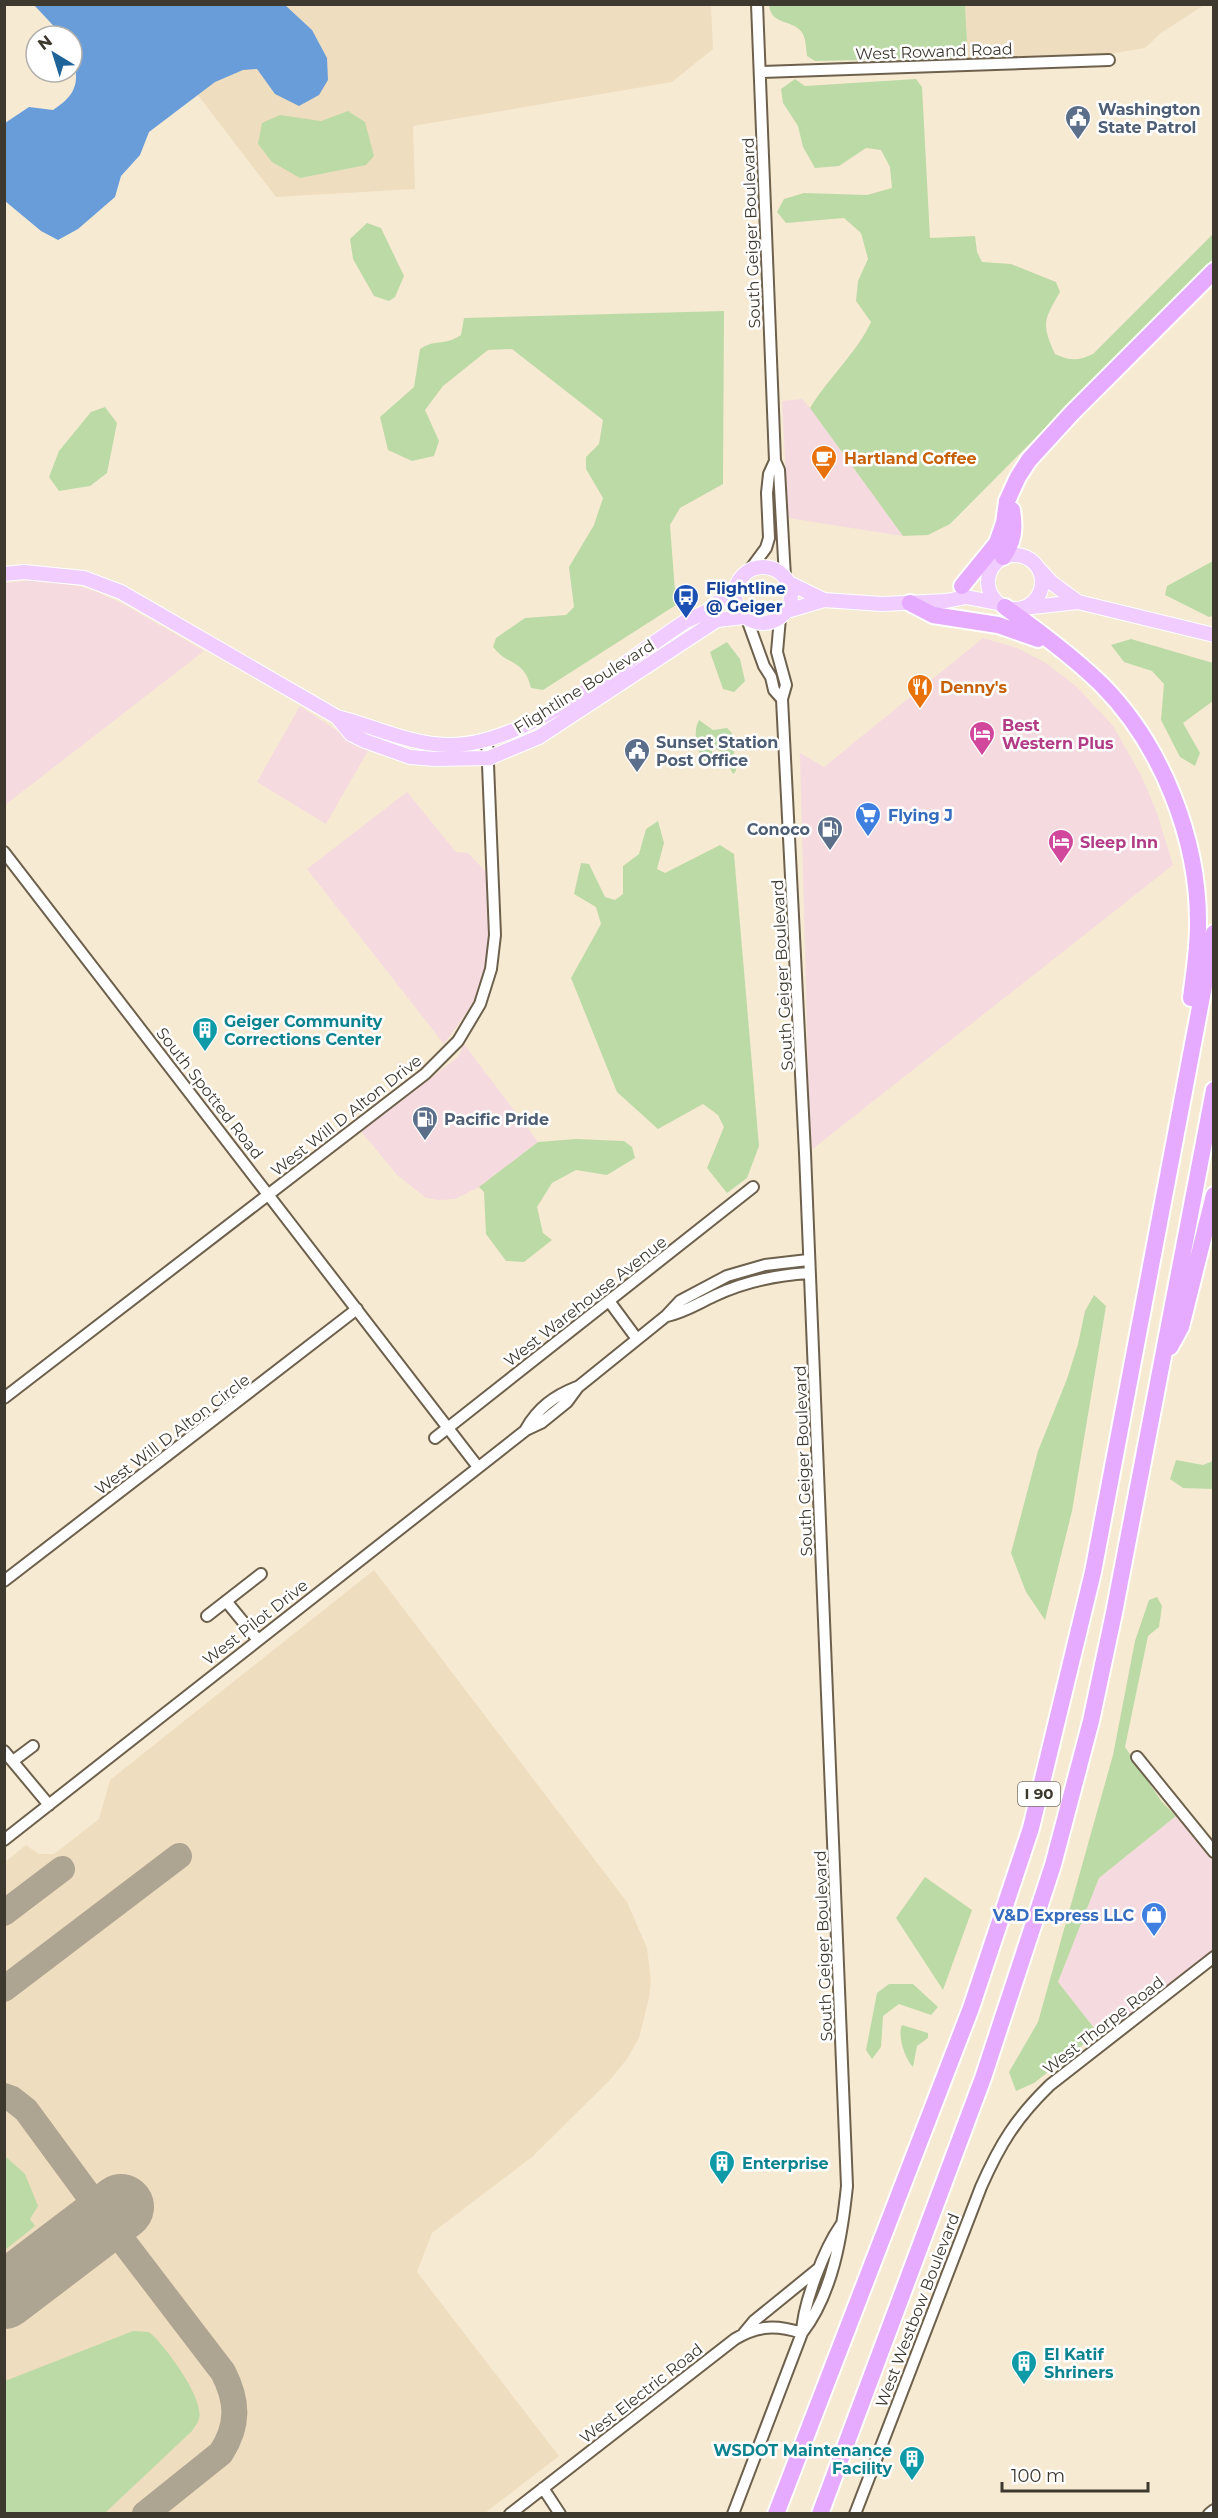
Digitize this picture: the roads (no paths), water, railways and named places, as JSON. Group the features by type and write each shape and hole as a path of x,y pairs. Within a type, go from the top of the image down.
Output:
{"highway":[{"path":"962,586 997,543 1005,523 1007,501 1029,460 1064,421 1214,271"},
{"path":"1003,557 1011,546 1014,535 1013,488"},
{"path":"918,603 933,615 980,621 1016,630 1061,650"},
{"path":"1001,605 1061,650 1101,684 1136,726 1155,758 1182,823 1190,854 1198,923 1190,1001 1192,1044"},
{"name":"I 90","path":"776,2514 971,2008 1031,1828 1093,1572 1214,933"},
{"name":"I 90","path":"820,2514 983,2078 1053,1865 1091,1721 1105,1656 1214,1090"},
{"path":"1162,1361 1181,1327 1214,1195"}],"main road":[{"path":"918,603 962,586 990,569 1003,557 1020,555 1035,563 1052,584 1078,602"},
{"path":"824,600 764,624 745,618 736,605 736,587 740,579 750,571 765,567 775,569 787,580 824,600 882,604 946,601 966,597 1023,608 1078,602 1214,634"},
{"path":"990,569 988,586 1001,605"},
{"path":"1023,608 1038,597 1042,588 1040,570"},
{"name":"Flightline Boulevard","path":"4,574 24,572 84,578 121,592 337,717 363,723 419,742 447,745 488,740 519,729 555,710 670,631 706,612 736,587"},
{"path":"784,615 792,592 787,580"},
{"name":"Flightline Boulevard","path":"337,717 351,734 410,757 489,758 539,737 717,620 729,617 745,618"}],"street":[{"name":"South Geiger Boulevard","path":"757,4 775,461 779,470 787,580"},
{"name":"West Rowand Road","path":"760,72 1109,60"},
{"name":"South Geiger Boulevard","path":"750,571 766,548 769,538 767,493 769,474 775,461"},
{"name":"South Geiger Boulevard","path":"733,2514 802,2333 813,2319 836,2258 847,2186 789,806 782,699 786,685 777,652 784,615"},
{"name":"South Geiger Boulevard","path":"745,618 764,666 771,677 774,690 782,699"},
{"name":"West Will D Alton Drive","path":"4,1398 425,1074 458,1041 480,1004 491,969 495,935 488,740"},
{"name":"South Spotted Road","path":"4,852 270,1194 478,1467"},
{"name":"West Warehouse Avenue","path":"435,1438 753,1187"},
{"name":"West Pilot Drive","path":"4,1840 478,1467 526,1430 541,1423 567,1402 578,1387 666,1316 680,1301 728,1276 789,1260 808,1260"},
{"name":"West Pilot Drive","path":"666,1316 685,1312 713,1296 745,1285 792,1274 809,1273"},
{"path":"609,1301 638,1339"},
{"name":"West Will D Alton Circle","path":"4,1581 357,1309"},
{"path":"207,1616 261,1574"},
{"path":"226,1601 258,1640"},
{"path":"13,1761 33,1746"},
{"path":"4,1751 48,1805"},
{"path":"1137,1757 1214,1852"},
{"name":"West Thorpe Road","path":"1016,2122 1050,2085 1214,1957"},
{"name":"West Westbow Boulevard","path":"855,2514 981,2187 1000,2145 1016,2122"},
{"name":"South Geiger Boulevard","path":"802,2333 802,2316 831,2239 843,2221"},
{"path":"744,2333 753,2321 809,2279 822,2264"},
{"name":"West Electric Road","path":"510,2514 744,2333 773,2326 802,2333"},
{"path":"543,2488 560,2514"},
{"path":"1209,2514 1214,2510"}],"water":[{"path":"34,5 285,5 312,30 327,58 328,80 319,95 299,106 275,94 257,69 243,70 215,82 149,132 140,155 121,176 115,197 78,229 58,240 41,231 5,201 5,123 29,107 53,110 71,94 75,84 84,84 84,24 52,24"}],"place":[{"name":"Washington State Patrol","path":"1078,141"},
{"name":"Hartland Coffee","path":"824,481"},
{"name":"Flightline @ Geiger","path":"686,620"},
{"name":"Denny's","path":"920,710"},
{"name":"Best Western Plus","path":"982,757"},
{"name":"Sunset Station Post Office","path":"637,774"},
{"name":"Flying J","path":"868,838"},
{"name":"Conoco","path":"830,852"},
{"name":"Sleep Inn","path":"1061,865"},
{"name":"Geiger Community Corrections Center","path":"205,1053"},
{"name":"Pacific Pride","path":"425,1142"},
{"name":"V&D Express LLC","path":"1154,1938"},
{"name":"Enterprise","path":"722,2186"},
{"name":"El Katif Shriners","path":"1024,2386"},
{"name":"WSDOT Maintenance Facility","path":"912,2482"}]}
